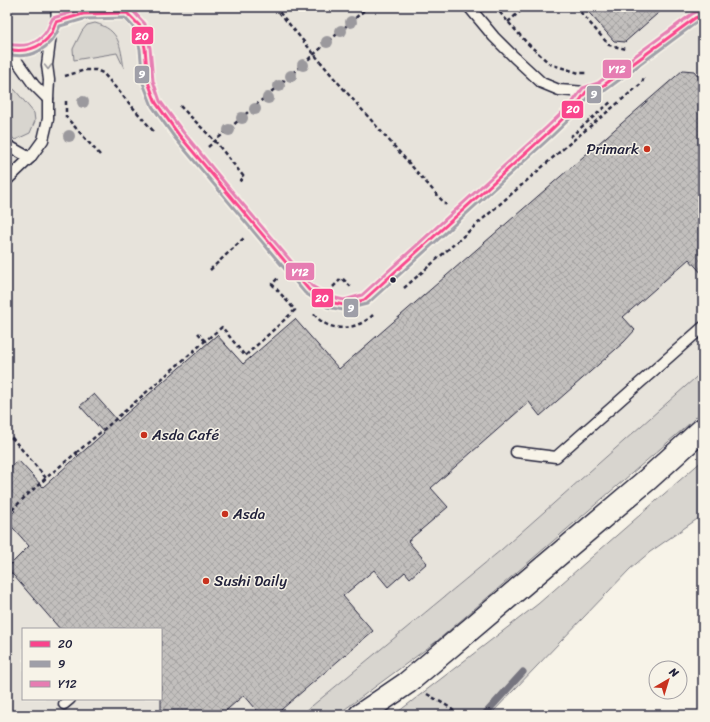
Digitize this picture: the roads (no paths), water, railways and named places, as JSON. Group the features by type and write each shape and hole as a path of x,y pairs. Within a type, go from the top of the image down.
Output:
{"street":[{"path":"360,715 406,682 509,598 703,429"}],"lane":[{"path":"7,180 30,158 43,140 48,119 49,80 47,65 51,34 56,22 56,7"},
{"path":"469,7 494,37 542,83 560,90 586,92 600,88 695,18 703,15"},
{"path":"56,22 83,14 103,14 125,10 140,26 145,48 148,82 156,103 179,136 309,290 329,302 344,305 364,300 566,116 576,106 586,92"},
{"path":"8,49 21,51 32,49 43,43 51,34"},
{"path":"8,49 34,85 48,99"},
{"path":"7,144 30,158"},
{"path":"516,452 556,457 703,327"}],"waterway":[{"path":"484,715 523,672"}],"place":[{"name":"Primark","path":"647,149"},
{"name":"Asda Café","path":"144,435"},
{"name":"Asda","path":"225,514"},
{"name":"Sushi Daily","path":"206,581"}]}
